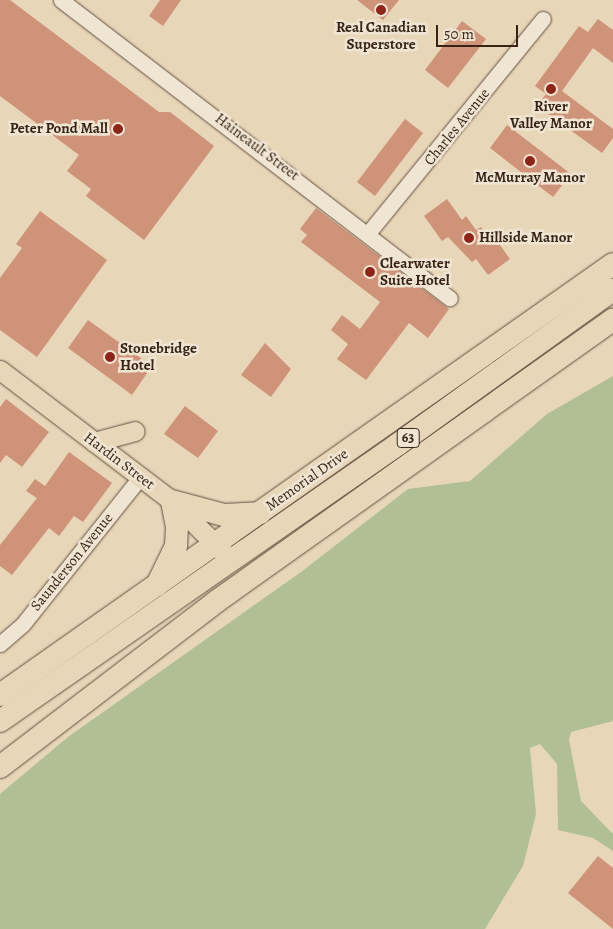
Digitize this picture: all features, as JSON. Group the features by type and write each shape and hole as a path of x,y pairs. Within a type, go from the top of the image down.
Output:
{"highway":[{"name":"Memorial Drive","path":"0,695 156,587 224,552 260,512 613,264"},
{"name":"Memorial Drive","path":"0,721 224,552 613,290"},
{"path":"0,767 217,601 613,320"},
{"path":"156,587 176,546 178,527 172,501 224,515 260,512"}],"main road":[{"name":"Hardin Street","path":"0,370 172,501 224,552"},
{"path":"94,442 135,432 129,451 136,473"}],"street":[{"name":"Haineault Street","path":"61,0 369,232 450,298"},
{"name":"Charles Avenue","path":"369,232 544,19"},
{"name":"Saunderson Avenue","path":"0,644 23,624 136,473"}],"green space":[{"path":"613,376 613,721 571,732 569,740 581,801 613,834 613,851 593,838 558,830 557,764 540,744 530,748 536,814 523,866 485,929 0,929 0,794 68,737 301,572 408,489 470,481 547,414"}],"building":[{"name":"Peter Pond Mall","path":"0,0 10,0 159,112 170,112 214,146 144,240 86,196 91,189 67,171 79,155 0,96"},
{"path":"160,0 181,0 163,26 149,16"},
{"name":"Real Canadian Superstore","path":"357,0 399,0 383,20"},
{"name":"River Valley Manor","path":"598,19 613,30 613,63 593,48 562,91 613,129 613,138 602,153 537,106 546,94 535,86 579,26 588,32"},
{"path":"462,21 486,39 448,88 425,70"},
{"path":"405,119 423,133 375,196 357,182"},
{"name":"McMurray Manor","path":"507,125 571,174 553,197 490,148"},
{"name":"Hillside Manor","path":"447,199 462,220 466,216 476,230 481,227 491,241 495,238 510,259 488,275 476,259 472,262 448,237 442,241 424,216"},
{"name":"Clearwater Suite Hotel","path":"316,208 449,309 428,338 409,323 366,380 337,359 348,344 331,330 342,315 360,329 380,302 301,242 307,235 300,229"},
{"path":"40,211 107,260 37,357 0,330 0,278 22,248 16,244"},
{"name":"Stonebridge Hotel","path":"88,320 152,366 132,395 68,348"},
{"path":"265,343 291,369 271,397 241,375"},
{"path":"6,399 49,432 22,467 6,455 0,463 0,407"},
{"path":"185,406 218,431 198,458 164,434"},
{"path":"69,452 112,483 83,522 74,516 59,536 49,528 12,575 0,566 0,545 37,498 26,491 35,479 45,486"},
{"path":"598,856 613,868 613,929 568,893"}],"place":[{"name":"Real Canadian Superstore","path":"381,10"},
{"name":"River Valley Manor","path":"551,89"},
{"name":"Peter Pond Mall","path":"118,129"},
{"name":"McMurray Manor","path":"530,161"},
{"name":"Hillside Manor","path":"469,238"},
{"name":"Clearwater Suite Hotel","path":"370,272"},
{"name":"Stonebridge Hotel","path":"110,357"}]}
